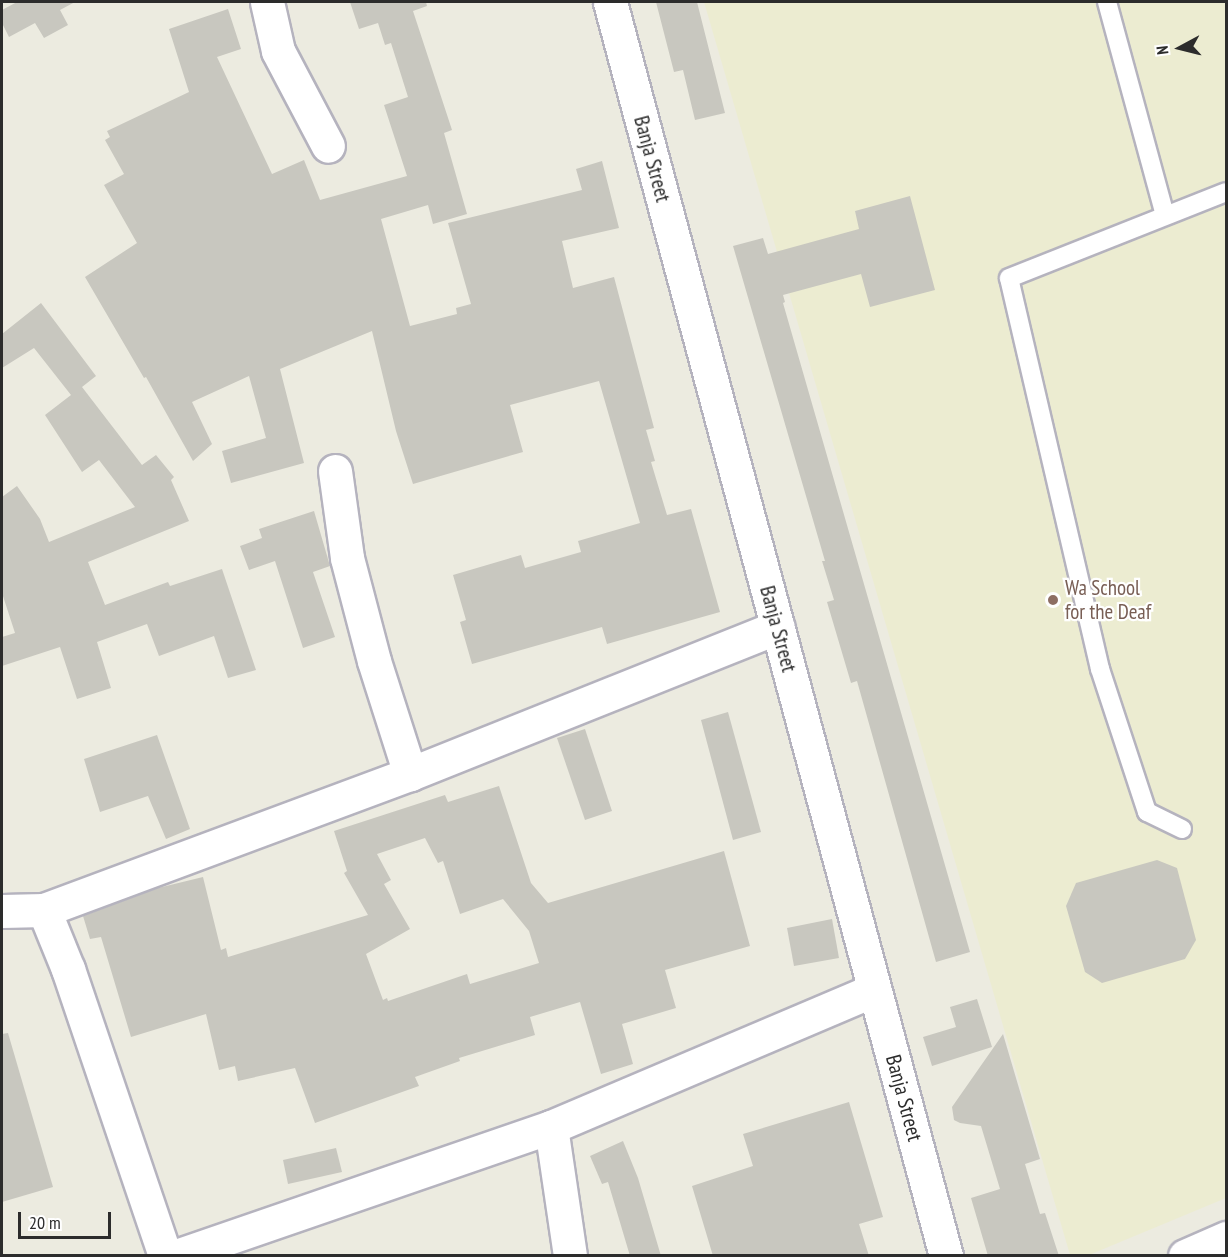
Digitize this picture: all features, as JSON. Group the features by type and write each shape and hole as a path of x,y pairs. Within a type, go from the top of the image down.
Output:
{"street":[{"path":"267,2 278,51 328,146"},
{"name":"Banja Street","path":"610,2 946,1256"},
{"path":"335,471 347,558 374,660 410,774"},
{"path":"2,911 44,910 410,774 778,627"},
{"path":"44,910 69,969 165,1256"},
{"path":"176,1256 551,1127 874,990"},
{"path":"551,1127 570,1256"},
{"path":"1185,1256 1227,1238"}],"lane":[{"path":"1107,2 1165,215"},
{"path":"1182,829 1147,812 1100,669 1009,278 1227,192"}],"shaded area":[{"name":"Wa School for the Deaf","path":"704,2 1226,2 1226,1198 1089,1255 1070,1255"}],"building":[{"path":"17,2 75,2 60,10 68,25 44,38 35,23 9,37 2,23 2,10"},
{"path":"350,2 426,2 427,6 413,11 452,130 444,133 467,214 433,224 428,205 381,219 410,326 457,314 456,308 471,304 448,223 582,190 576,169 602,161 619,228 562,241 573,288 614,277 654,428 646,430 655,461 651,462 667,515 691,509 720,612 607,644 602,627 472,664 460,622 466,620 453,575 521,555 525,568 581,552 578,541 640,523 599,381 510,405 523,452 413,484 396,431 372,331 280,369 304,463 231,483 222,451 266,438 249,376 192,402 212,444 193,461 146,377 144,378 85,277 137,243 104,185 124,174 105,140 110,137 107,131 189,92 169,29 228,9 241,49 217,57 272,174 304,160 320,200 407,176 384,105 408,97 391,43 385,45 378,23 359,29"},
{"path":"656,2 697,2 725,113 695,120 683,70 674,72"},
{"path":"910,196 935,290 870,307 861,274 783,295 785,302 783,303 970,952 936,962 857,681 851,683 827,602 834,600 822,561 825,561 733,246 763,238 768,254 859,229 855,211"},
{"path":"41,303 96,376 82,387 142,465 156,455 174,477 171,480 189,521 88,562 105,605 168,582 170,586 222,569 256,670 228,678 214,636 159,656 147,624 97,642 111,688 77,699 60,647 2,666 2,637 15,633 2,593 2,497 17,486 40,519 49,542 135,507 99,460 82,472 45,415 71,395 34,348 2,368 2,334"},
{"path":"314,511 330,566 313,572 335,637 303,648 275,561 249,570 240,546 262,538 259,529"},
{"path":"728,712 761,832 733,840 701,720"},
{"path":"585,729 612,811 585,820 557,738"},
{"path":"157,735 190,829 166,839 148,796 100,812 84,759"},
{"path":"499,786 531,883 548,903 724,851 750,946 665,970 676,1008 622,1024 633,1064 601,1074 580,1002 530,1017 535,1035 459,1058 460,1061 415,1077 419,1086 315,1123 295,1068 238,1081 235,1066 219,1070 206,1014 131,1037 101,937 90,939 83,916 158,888 203,877 221,950 226,948 228,957 368,915 344,873 347,871 334,831 445,795 448,802","holes":["425,838 438,863 443,861 460,914 503,899 529,931 539,963 470,984 467,974 388,1001 387,998 383,1000 366,954 410,929 384,884 391,880 377,854"]},
{"path":"1157,860 1177,868 1196,940 1185,959 1102,983 1085,972 1066,906 1076,883"},
{"path":"832,919 839,958 794,966 787,928"},
{"path":"977,999 992,1047 932,1066 923,1037 956,1027 950,1007"},
{"path":"8,1033 53,1187 2,1202 2,1034"},
{"path":"1003,1034 1040,1159 1025,1164 1040,1214 1045,1213 1059,1256 988,1256 971,1198 1000,1189 981,1126 954,1120 952,1107"},
{"path":"849,1102 883,1217 859,1224 869,1256 713,1256 692,1186 753,1166 743,1134"},
{"path":"623,1141 638,1178 661,1256 630,1256 608,1182 602,1184 590,1156"},
{"path":"336,1148 342,1172 288,1184 283,1160"}],"place":[{"name":"Wa School for the Deaf","path":"1053,600"}]}
